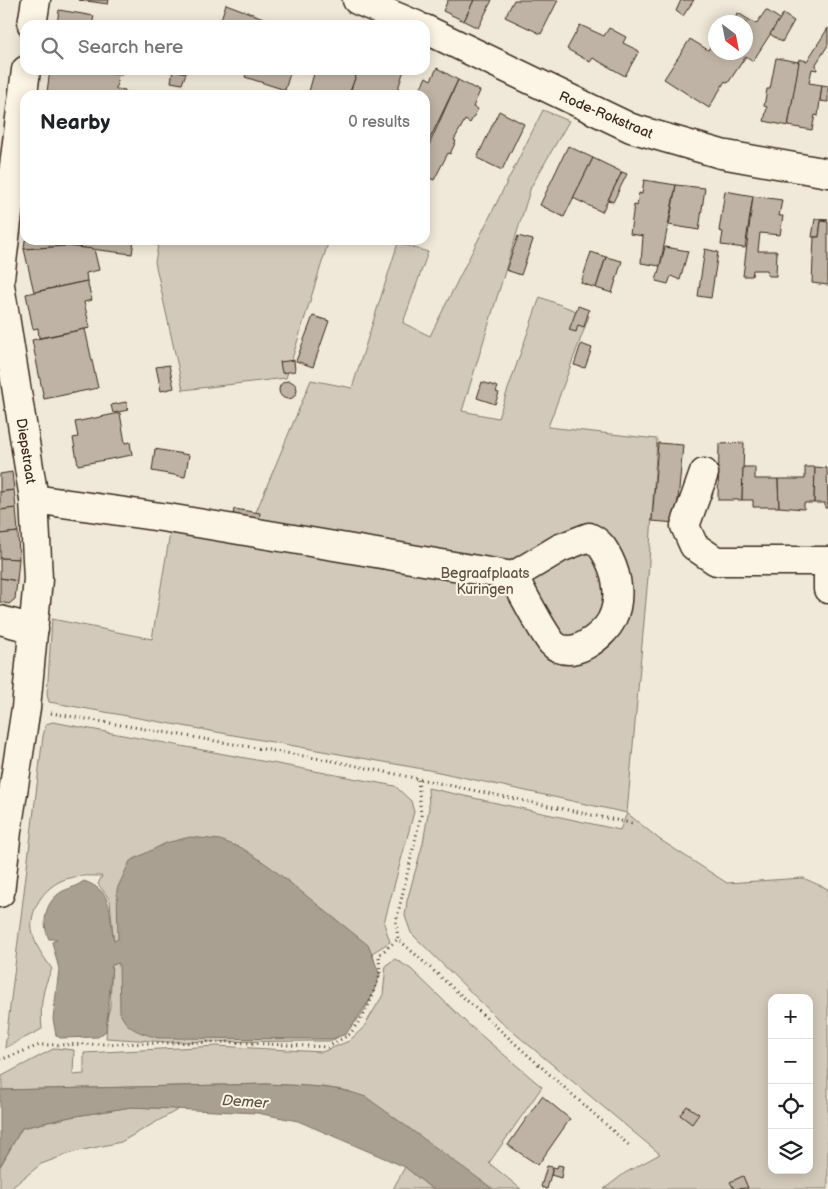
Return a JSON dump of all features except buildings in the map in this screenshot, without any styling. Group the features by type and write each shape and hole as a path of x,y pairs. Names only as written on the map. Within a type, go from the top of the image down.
{"street":[{"path":"33,20 36,0"},
{"path":"357,0 404,20"},
{"name":"Rode-Rokstraat","path":"430,31 631,128 721,154 828,173"},
{"path":"24,90 25,75"},
{"path":"0,278 20,118"},
{"name":"Diepstraat","path":"0,285 34,500 38,579 26,708 3,830 0,893"},
{"path":"704,473 685,526 694,546 716,561 828,561 828,589"},
{"name":"Diepstraat","path":"34,500 168,518 513,576"},
{"path":"0,620 34,629"}],"path":[{"path":"26,708 333,761 635,824"},
{"path":"418,780 421,815 396,922 398,940 631,1147"},
{"path":"0,1060 40,1045 229,1042 328,1047 350,1034 367,1010 380,975 378,955 398,940"}],"green space":[{"name":"Begraafplaats Kuringen","path":"543,110 569,121 531,187 462,411 498,418 540,297 589,316 548,427 657,439 648,577 627,813 434,771 49,702 47,695 52,619 152,639 174,510 251,524 311,380 352,388 397,245 405,245 428,252 403,323 430,336"},
{"path":"158,245 327,245 286,378 183,390 155,262"},
{"path":"53,722 395,786 411,801 414,812 384,923 390,942 372,953 376,979 373,992 361,1016 352,1026 331,1041 168,1042 106,1038 107,1018 110,1007 113,936 110,900 98,884 102,876 82,876 62,880 48,890 37,904 32,921 33,935 40,951 52,969 42,998 42,1029 5,1048 43,736 46,724"},
{"path":"428,788 620,830 627,813 659,839 727,883 803,878 828,889 828,1189 604,1189 625,1173 660,1154 501,1022 411,933 405,916 407,901 423,843 429,808"},
{"path":"395,959 411,969 469,1025 542,1087 489,1163 521,1189 493,1189 349,1091 322,1087 267,1084 2,1090 2,1076 55,1048 74,1050 73,1075 84,1074 84,1053 217,1046 322,1052 349,1041 363,1028 383,995 386,965"},
{"path":"131,1107 179,1109 121,1142 74,1152 41,1164 10,1189 0,1189 0,1167 22,1128 70,1117"},
{"path":"405,1167 432,1189 393,1189"}],"water":[{"path":"190,837 220,840 242,848 269,866 368,945 380,975 371,998 346,1034 332,1039 158,1038 135,1030 123,1019 120,1013 119,963 112,965 106,1031 98,1037 60,1038 56,1035 53,1019 59,969 52,942 57,939 49,939 45,926 46,912 52,900 63,891 84,881 94,886 101,891 109,905 114,941 118,939 117,889 130,861 166,843"},
{"name":"Demer","path":"267,1084 330,1088 366,1097 493,1189 432,1189 405,1167 298,1121 257,1113 131,1107 70,1117 22,1128 0,1166 0,1090"}]}
